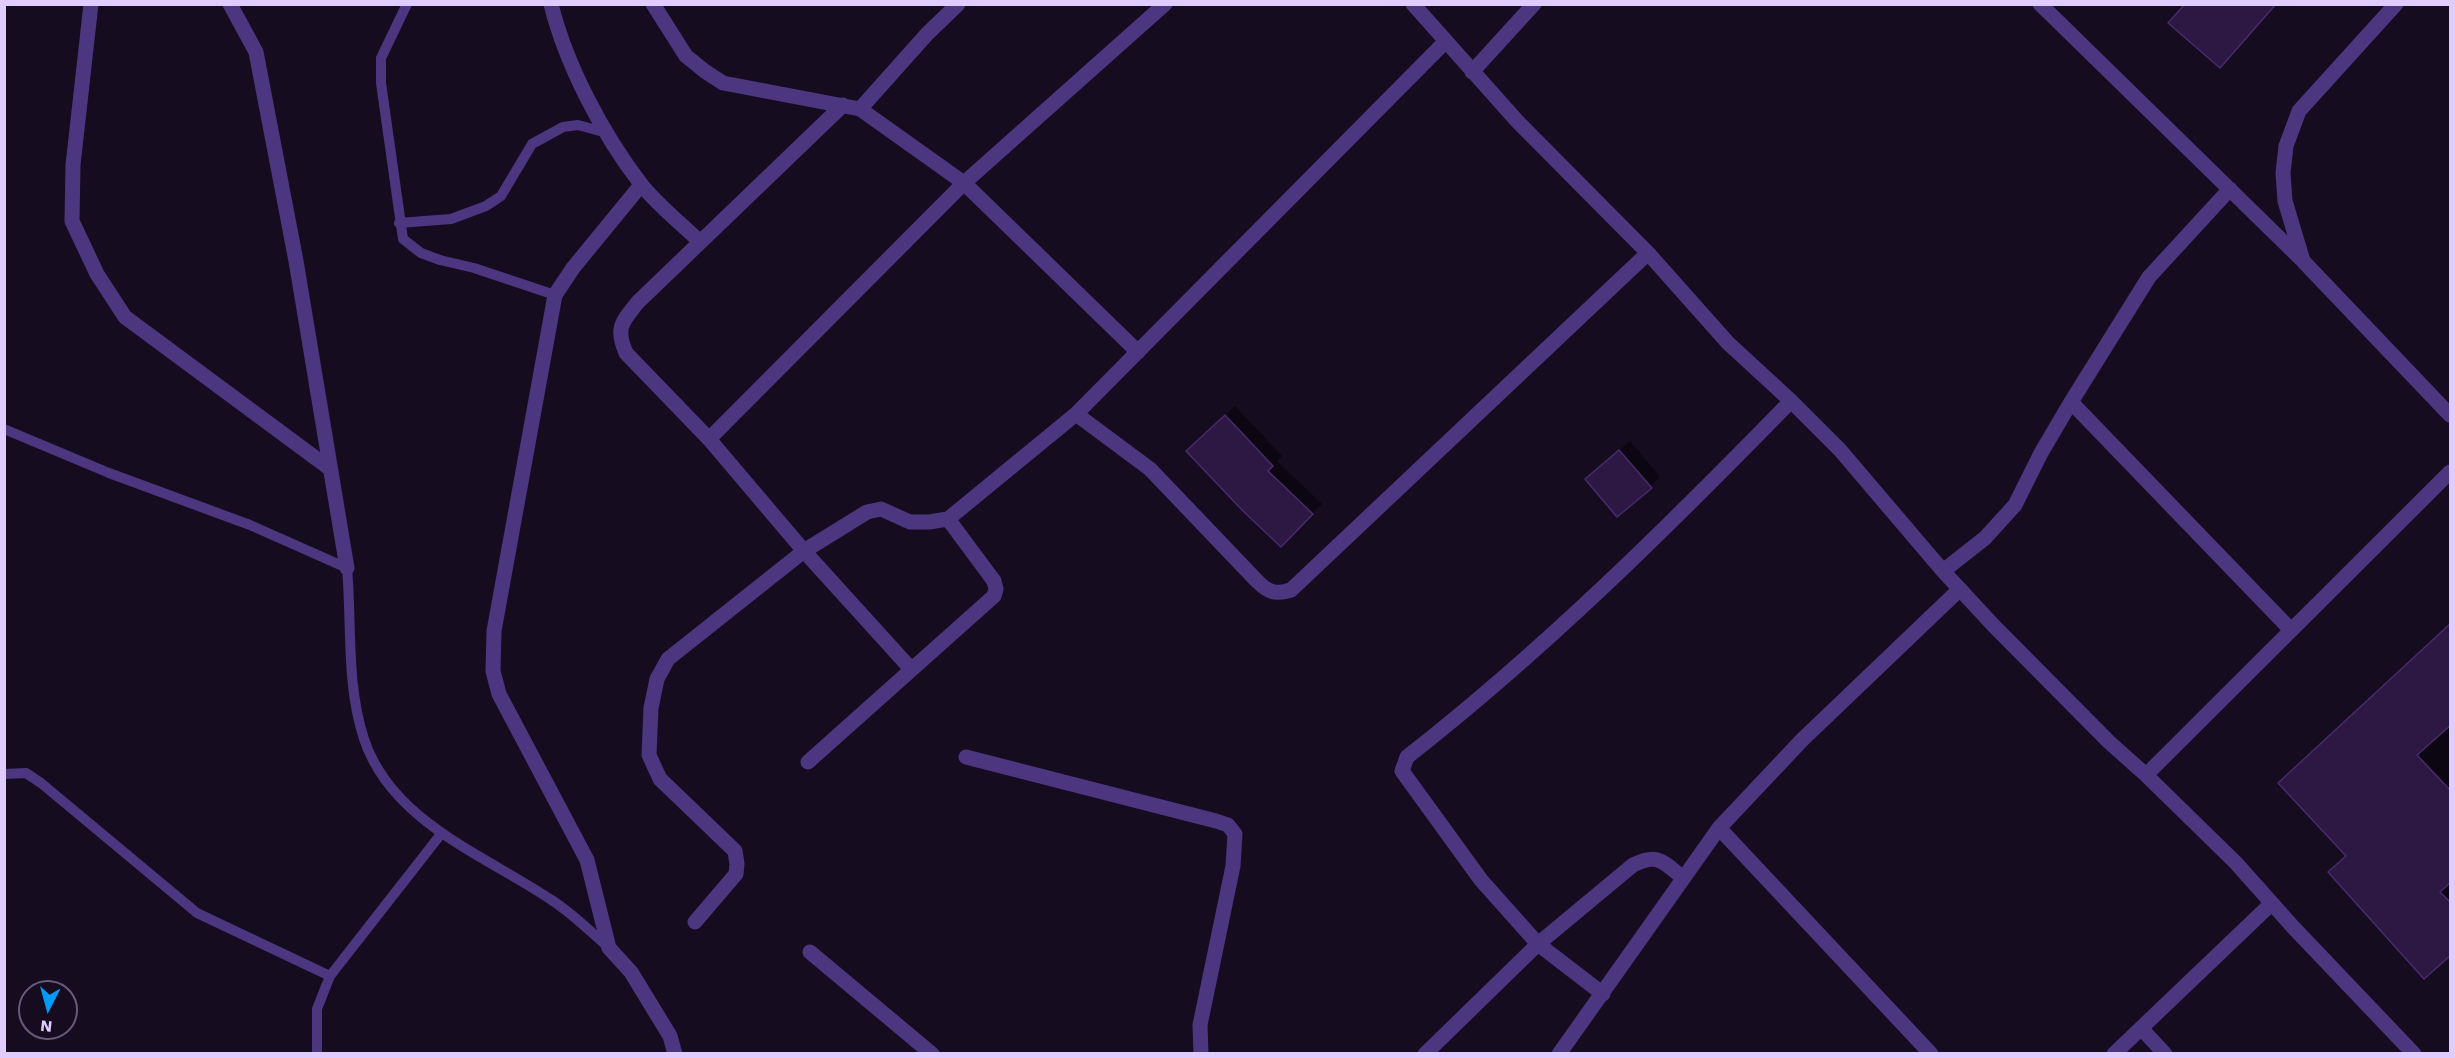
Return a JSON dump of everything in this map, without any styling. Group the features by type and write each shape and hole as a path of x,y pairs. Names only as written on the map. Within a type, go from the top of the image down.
{"street":[{"path":"91,4 73,165 72,221 97,274 125,317 329,468"},
{"path":"230,4 256,52 296,261 347,568"},
{"path":"551,4 560,39 607,133 641,184 700,242"},
{"path":"653,4 686,56 723,83 860,109 964,183 1138,352"},
{"path":"860,109 927,34 958,4"},
{"path":"709,439 964,183 1165,4"},
{"path":"1413,4 1472,72 1648,253 1728,343 1791,401 1873,487 1960,589 2109,742 2236,863 2271,904 2414,1053"},
{"path":"1472,72 1534,4"},
{"path":"2040,4 2303,261 2451,416"},
{"path":"2303,261 2285,201 2283,172 2286,146 2299,111 2396,4"},
{"path":"695,922 736,874 737,864 735,851 660,779 650,755 651,708 657,679 668,659 804,551 867,512 881,509 910,522 948,519 1076,414 1445,42"},
{"path":"843,105 638,302 623,321 619,337 626,353 709,439 804,551 911,669"},
{"path":"641,184 573,268 555,295 494,631 493,670 499,694 587,861 609,948 631,972 670,1036 675,1053"},
{"path":"1943,571 1985,538 2015,505 2041,453 2149,277 2230,189"},
{"path":"1076,414 1150,469 1267,591 1279,594 1291,591 1648,253"},
{"path":"1603,994 1538,944 1481,880 1401,771 1403,764 1407,757 1463,713 1604,586 1710,484 1791,401"},
{"path":"2071,402 2291,630"},
{"path":"2146,775 2451,472"},
{"path":"808,762 994,596 996,590 994,581 948,519"},
{"path":"1558,1053 1603,994 1682,877 1719,828 1802,740 1960,589"},
{"path":"966,757 1228,825 1235,834 1233,866 1200,1025 1201,1053"},
{"path":"1719,828 1931,1053"},
{"path":"1425,1053 1538,944 1633,865 1648,858 1659,859 1682,877"},
{"path":"2114,1053 2271,904"},
{"path":"810,952 932,1053"},
{"path":"2141,1028 2164,1053"}],"lane":[{"path":"407,4 381,58 381,83 403,239 421,253 555,295"},
{"path":"399,223 451,219 486,206 501,196 532,144 563,127 578,125 607,133"},
{"path":"4,429 109,473 250,525 347,568 351,677 364,741 384,777 412,809 441,834 555,902 609,948"},
{"path":"4,774 26,773 41,783 197,913 330,976"},
{"path":"317,1053 317,1009 330,976 441,834"}],"building":[{"path":"2185,4 2276,4 2220,68 2168,23"},
{"path":"1225,415 1273,466 1268,471 1313,514 1281,547 1186,451"},
{"path":"1619,450 1652,488 1617,517 1585,479"},
{"path":"2451,623 2451,725 2417,755 2451,791 2451,882 2440,892 2451,903 2451,955 2424,979 2328,872 2346,856 2278,783"}]}
